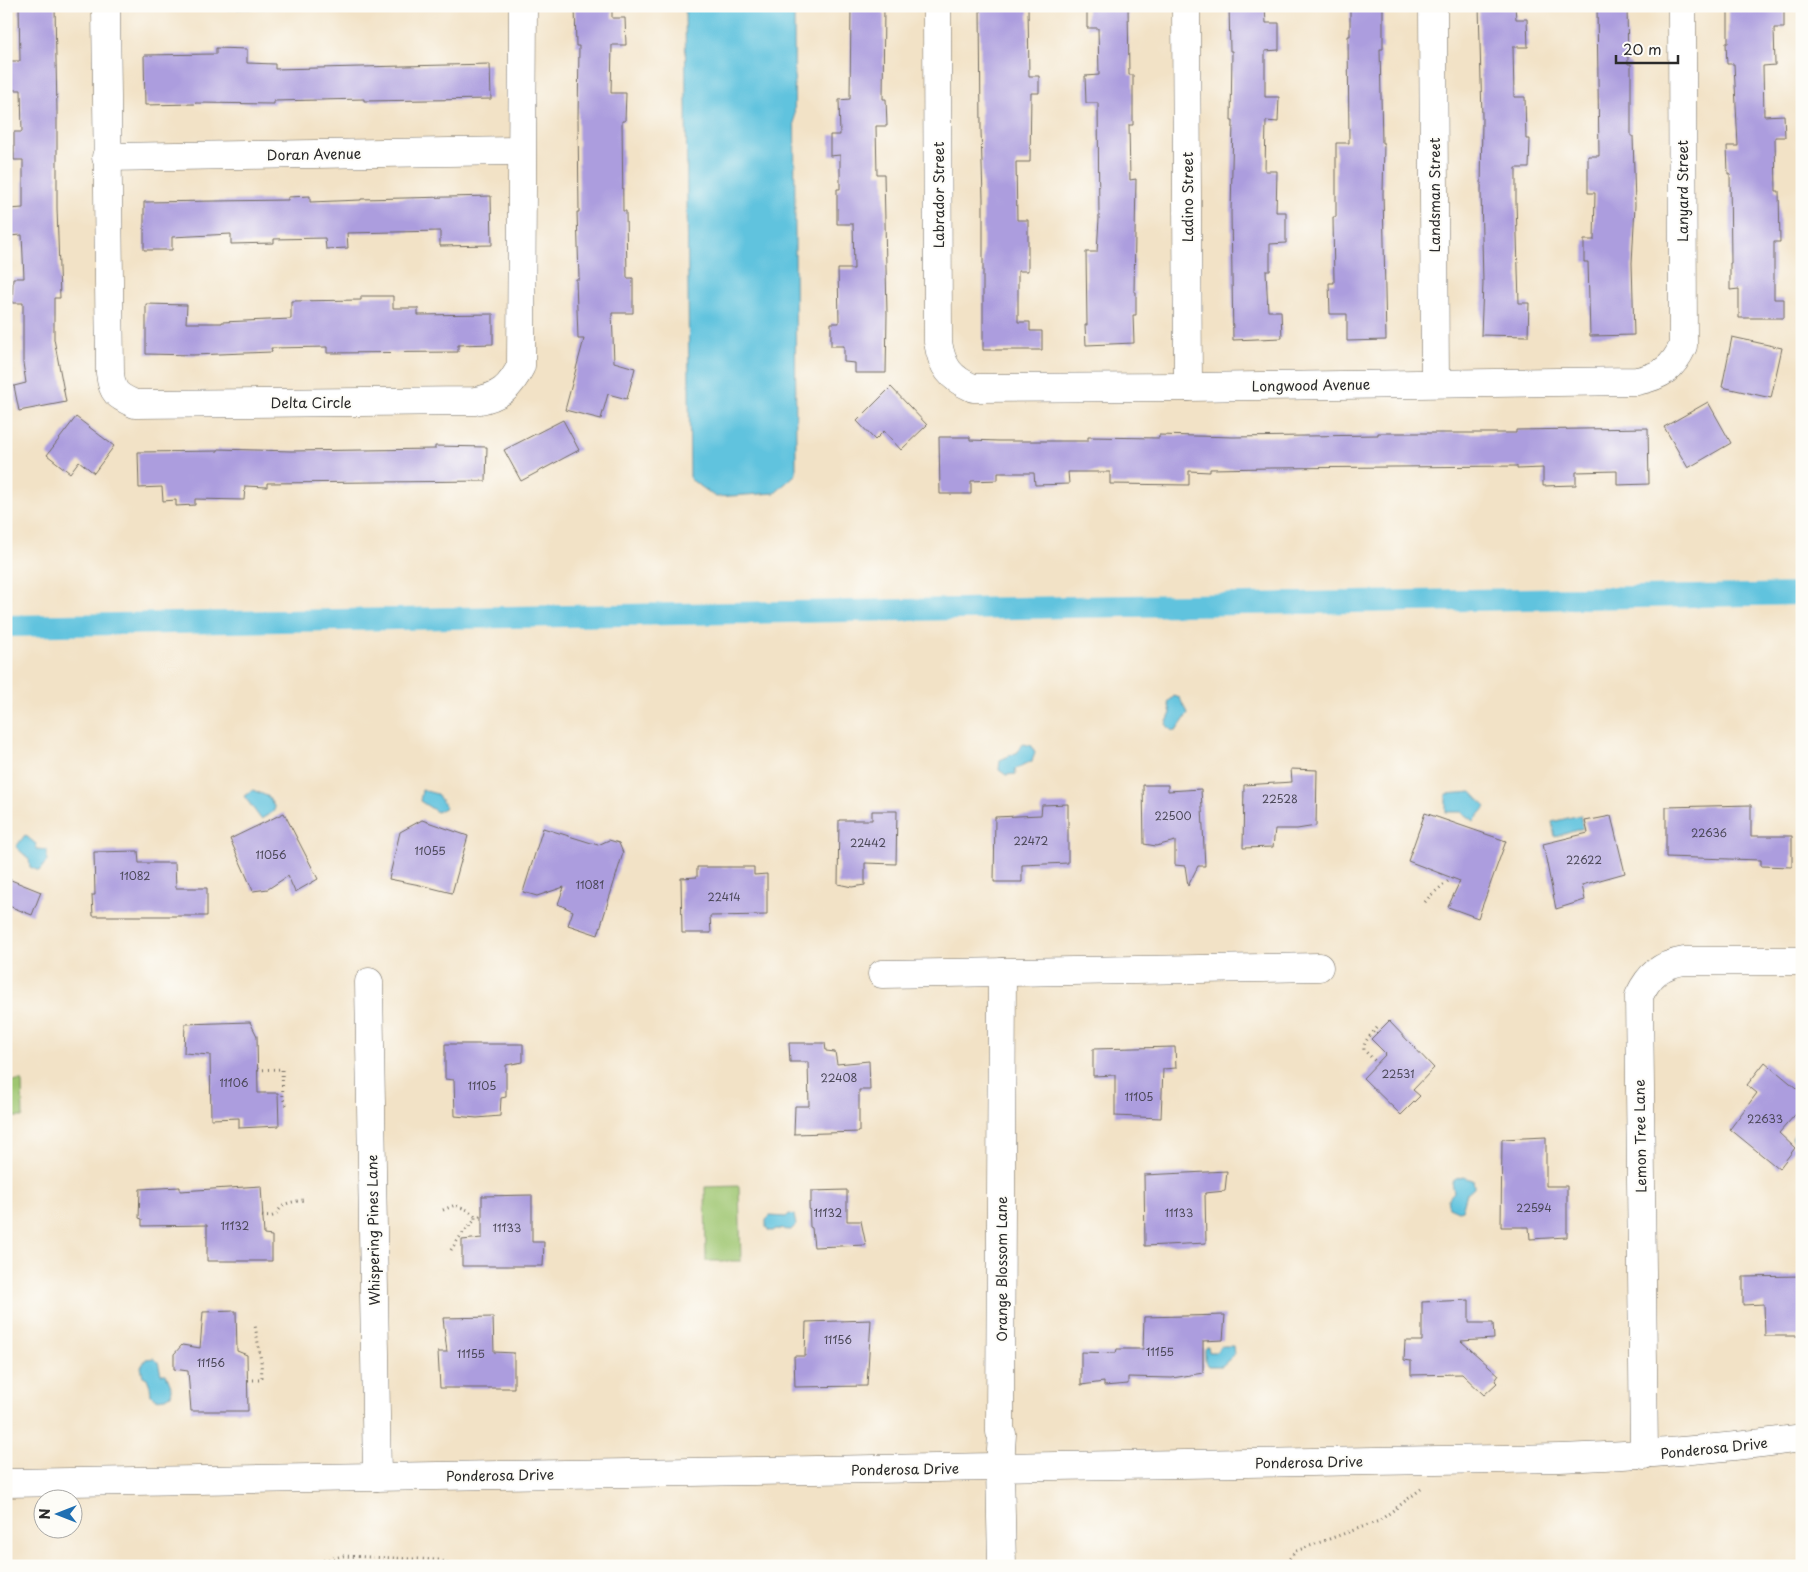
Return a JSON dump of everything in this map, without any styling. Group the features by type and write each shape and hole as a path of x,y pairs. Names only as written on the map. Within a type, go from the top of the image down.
{"street":[{"name":"Delta Circle","path":"106,6 106,156 110,373 112,386 121,397 135,404 476,401 490,398 504,391 514,381 521,366 523,6"},
{"name":"Labrador Street","path":"937,6 938,342 941,358 948,371 956,379"},
{"name":"Ladino Street","path":"1186,6 1188,387"},
{"name":"Landsman Street","path":"1433,6 1435,383"},
{"name":"Lanyard Street","path":"1667,370 1677,360 1683,346 1682,6"},
{"name":"Doran Avenue","path":"106,156 521,150"},
{"name":"Longwood Avenue","path":"956,379 973,388 1188,387 1638,380 1652,378 1667,370"},
{"name":"Lemon Tree Lane","path":"1644,1455 1639,996 1646,982 1669,964 1684,962 1802,961"},
{"path":"882,974 1319,967"},
{"name":"Orange Blossom Lane","path":"1002,972 1000,1467 1002,1566"},
{"name":"Whispering Pines Lane","path":"369,982 377,1477"},
{"name":"Ponderosa Drive","path":"6,1483 1560,1458 1644,1455 1739,1447 1802,1438"}],"path":[{"path":"1425,902 1452,878"},
{"path":"1376,1028 1364,1043 1363,1048 1376,1063"},
{"path":"258,1070 282,1069 283,1099 287,1106"},
{"path":"262,1216 270,1218 275,1216 287,1204 303,1200"},
{"path":"443,1210 455,1205 468,1210 475,1216 482,1216"},
{"path":"451,1250 475,1220 475,1216"},
{"path":"248,1380 259,1380 262,1377 256,1325"},
{"path":"1283,1566 1296,1551 1379,1521 1421,1488"},
{"path":"299,1566 343,1556 441,1560 450,1566"}],"green space":[{"path":"6,1081 22,1081 23,1117 6,1117"},
{"path":"739,1186 741,1261 706,1261 705,1187"}],"water":[{"path":"168,6 359,6 175,10"},
{"path":"685,6 794,6 796,474 775,493 716,497 690,479"},
{"path":"1174,696 1180,698 1188,714 1176,731 1171,730 1166,724 1171,713 1168,702"},
{"path":"1024,744 1032,746 1035,753 1032,761 1015,769 1016,774 1006,775 999,770 1000,760 1018,752"},
{"path":"253,790 269,797 275,808 273,812 261,819 244,796"},
{"path":"422,790 437,794 446,807 437,812 420,801"},
{"path":"1472,792 1486,807 1474,821 1462,812 1446,812 1446,794"},
{"path":"1580,815 1583,828 1555,837 1552,822"},
{"path":"25,835 36,844 36,849 47,850 47,861 39,871 30,867 29,859 16,847"},
{"path":"1802,1126 1802,1146 1801,1147 1791,1139"},
{"path":"1463,1177 1473,1180 1474,1187 1467,1193 1462,1210 1458,1211 1449,1207 1448,1200 1454,1192 1452,1182"},
{"path":"789,1214 794,1215 796,1225 791,1230 776,1229 769,1231 766,1227 766,1220 770,1216 786,1217"},
{"path":"1208,1346 1209,1352 1216,1352 1221,1346 1233,1346 1234,1355 1222,1366 1209,1366 1205,1362 1205,1349"},
{"path":"154,1358 158,1362 161,1374 166,1374 172,1389 171,1395 166,1398 156,1399 151,1395 147,1378 143,1376 141,1367 146,1359"}],"building":[{"path":"19,6 55,6 60,298 54,298 54,339 66,402 19,411 14,386 26,383 23,363 23,303 12,303 13,278 24,278 22,235 9,236 9,209 23,208 23,160 14,160 14,132 22,132 21,90 9,90 8,61 20,61"},
{"path":"575,6 612,6 612,18 625,18 626,45 612,45 611,93 626,93 625,121 622,121 623,211 626,211 627,278 633,278 633,313 612,313 614,362 635,368 627,399 608,394 601,419 565,410 584,339 578,339 576,279 579,279 577,212 579,212 579,46 576,46"},
{"path":"851,6 884,6 883,99 886,99 887,126 876,126 877,174 884,174 887,314 886,373 855,373 855,363 844,362 844,346 831,346 831,323 839,323 838,269 854,269 853,224 837,224 837,189 840,189 840,155 830,156 830,135 840,135 839,100 850,99"},
{"path":"980,6 1028,6 1029,76 1039,76 1039,93 1031,93 1030,162 1016,162 1017,220 1028,220 1028,271 1018,271 1018,322 1030,322 1030,331 1042,331 1042,350 983,350"},
{"path":"1087,6 1128,6 1129,75 1133,75 1133,125 1129,125 1130,180 1136,179 1134,292 1136,292 1136,315 1133,315 1134,343 1086,345 1086,252 1097,252 1099,219 1098,103 1086,103 1085,76 1099,75 1098,28 1087,28"},
{"path":"1229,6 1265,6 1266,23 1279,23 1279,50 1265,51 1265,97 1279,97 1278,122 1266,121 1265,171 1277,171 1276,212 1286,212 1286,243 1270,244 1270,271 1266,271 1268,311 1281,311 1282,338 1233,340 1231,213 1233,121 1231,121 1232,51 1230,51"},
{"path":"1350,6 1383,6 1383,49 1380,49 1382,143 1384,143 1383,193 1386,340 1347,341 1347,314 1330,314 1329,283 1334,283 1333,217 1336,217 1336,143 1349,143 1348,36 1350,36"},
{"path":"1479,6 1515,6 1516,19 1527,19 1528,47 1513,47 1514,97 1525,97 1526,139 1530,139 1529,168 1516,168 1519,303 1529,303 1528,336 1481,335 1483,284 1482,117"},
{"path":"1597,6 1627,6 1628,64 1631,64 1631,136 1633,136 1635,205 1632,263 1634,335 1590,336 1588,262 1584,262 1584,240 1594,240 1595,193 1588,193 1588,156 1599,156"},
{"path":"1728,6 1784,6 1784,28 1774,28 1775,65 1763,66 1764,116 1784,115 1785,137 1775,137 1776,191 1779,191 1780,242 1774,242 1774,299 1784,299 1784,318 1739,318 1739,289 1730,290 1730,173 1728,173 1727,146 1738,146 1734,64 1727,64"},
{"path":"216,48 247,49 247,63 275,64 275,69 490,64 491,99 364,101 364,99 274,101 274,104 195,103 145,105 144,55 216,54"},
{"path":"310,196 310,202 491,196 492,245 440,246 440,231 347,233 348,248 326,249 325,238 274,239 274,243 231,244 231,234 172,237 172,250 144,250 144,202 288,200 288,197"},
{"path":"361,296 393,296 393,308 418,308 418,315 493,314 493,344 458,345 458,352 327,353 327,347 271,348 272,352 193,355 146,354 146,304 187,305 186,323 222,323 291,319 291,301 361,300"},
{"path":"1732,337 1782,348 1771,398 1722,387"},
{"path":"891,387 927,425 901,450 884,431 875,440 857,421"},
{"path":"1708,402 1731,443 1688,468 1664,427"},
{"path":"76,417 114,446 94,473 79,461 70,473 47,455"},
{"path":"563,420 579,450 521,481 504,450"},
{"path":"1648,428 1649,484 1617,485 1617,471 1576,472 1576,485 1543,486 1543,468 1517,469 1517,466 1271,468 1210,469 1210,472 1189,471 1189,485 1110,484 1110,472 1068,472 1069,484 1035,485 1034,473 998,473 998,480 971,481 971,494 940,494 939,437 970,437 970,440 998,441 1088,441 1088,437 1159,438 1159,435 1233,437 1378,435 1378,433 1516,433 1516,430"},
{"path":"435,446 487,447 486,481 267,483 267,487 245,486 244,500 195,499 195,505 176,506 176,500 163,501 162,487 139,488 138,452 218,451 218,449 291,451 435,449"},
{"path":"1291,769 1317,770 1316,826 1297,829 1275,829 1273,847 1243,848 1244,785 1292,782"},
{"path":"1143,785 1168,785 1168,791 1201,789 1205,866 1198,866 1188,886 1185,866 1175,865 1175,841 1156,846 1144,844"},
{"path":"1068,804 1068,863 1022,865 1022,882 994,882 995,817 1041,815 1042,805"},
{"path":"1751,805 1751,836 1792,836 1792,867 1761,866 1761,860 1666,857 1666,807"},
{"path":"872,811 897,811 896,864 865,863 865,885 852,887 838,884 839,820 872,820"},
{"path":"284,813 318,879 295,892 288,876 268,889 253,891 230,839"},
{"path":"1425,813 1506,841 1478,918 1448,907 1460,881 1408,861"},
{"path":"1611,816 1625,873 1582,885 1585,900 1556,909 1543,844 1588,833 1585,821"},
{"path":"422,820 468,836 452,893 389,879 400,832"},
{"path":"543,828 598,845 609,840 619,843 623,853 598,935 568,925 573,911 558,904 564,887 537,896 523,892"},
{"path":"138,851 139,863 175,863 176,888 207,888 207,916 93,916 92,895 95,895 94,852"},
{"path":"697,867 754,867 754,875 767,874 767,915 710,916 711,933 682,933 681,878 697,877"},
{"path":"6,878 41,892 32,915 6,905"},
{"path":"1389,1021 1434,1068 1413,1090 1420,1096 1401,1115 1363,1078 1386,1054 1371,1039"},
{"path":"250,1022 257,1036 258,1093 278,1093 279,1126 239,1128 239,1118 211,1119 210,1055 184,1053 185,1024"},
{"path":"789,1043 825,1043 826,1051 835,1052 837,1064 869,1061 870,1090 859,1090 859,1132 794,1134 795,1106 809,1106 808,1062 790,1062"},
{"path":"445,1044 523,1044 523,1062 506,1065 506,1097 501,1098 500,1116 477,1118 455,1116 454,1080 445,1079"},
{"path":"1175,1047 1176,1068 1163,1069 1161,1118 1115,1116 1115,1075 1093,1076 1093,1049"},
{"path":"1765,1062 1802,1093 1802,1107 1779,1133 1795,1148 1779,1169 1730,1129 1757,1093 1747,1085"},
{"path":"1546,1137 1546,1186 1567,1186 1567,1237 1530,1239 1529,1227 1501,1227 1502,1139"},
{"path":"1227,1171 1225,1191 1205,1193 1206,1243 1145,1246 1144,1175"},
{"path":"261,1186 264,1235 272,1236 272,1261 207,1261 207,1225 142,1226 142,1219 139,1218 140,1189 180,1187 180,1191"},
{"path":"847,1190 847,1221 861,1221 866,1245 814,1247 812,1228 810,1227 809,1202 811,1202 811,1191"},
{"path":"532,1195 532,1242 544,1242 543,1266 462,1266 462,1240 482,1238 482,1196"},
{"path":"1802,1276 1802,1336 1765,1336 1764,1304 1743,1305 1743,1277"},
{"path":"1469,1300 1469,1323 1493,1323 1494,1339 1461,1341 1499,1375 1495,1381 1497,1383 1484,1395 1462,1374 1411,1375 1411,1361 1404,1360 1405,1341 1422,1341 1422,1302"},
{"path":"236,1311 237,1351 247,1355 248,1411 191,1411 188,1371 174,1369 174,1354 182,1345 200,1348 203,1312"},
{"path":"1225,1315 1223,1340 1203,1341 1203,1373 1172,1378 1128,1377 1128,1384 1104,1386 1104,1382 1081,1385 1081,1352 1116,1353 1117,1349 1143,1349 1144,1317"},
{"path":"493,1317 494,1352 514,1353 514,1388 440,1388 438,1352 447,1352 443,1318"},
{"path":"871,1320 867,1386 795,1387 794,1356 805,1356 806,1322"}],"waterway":[{"path":"6,626 1802,594"}]}
